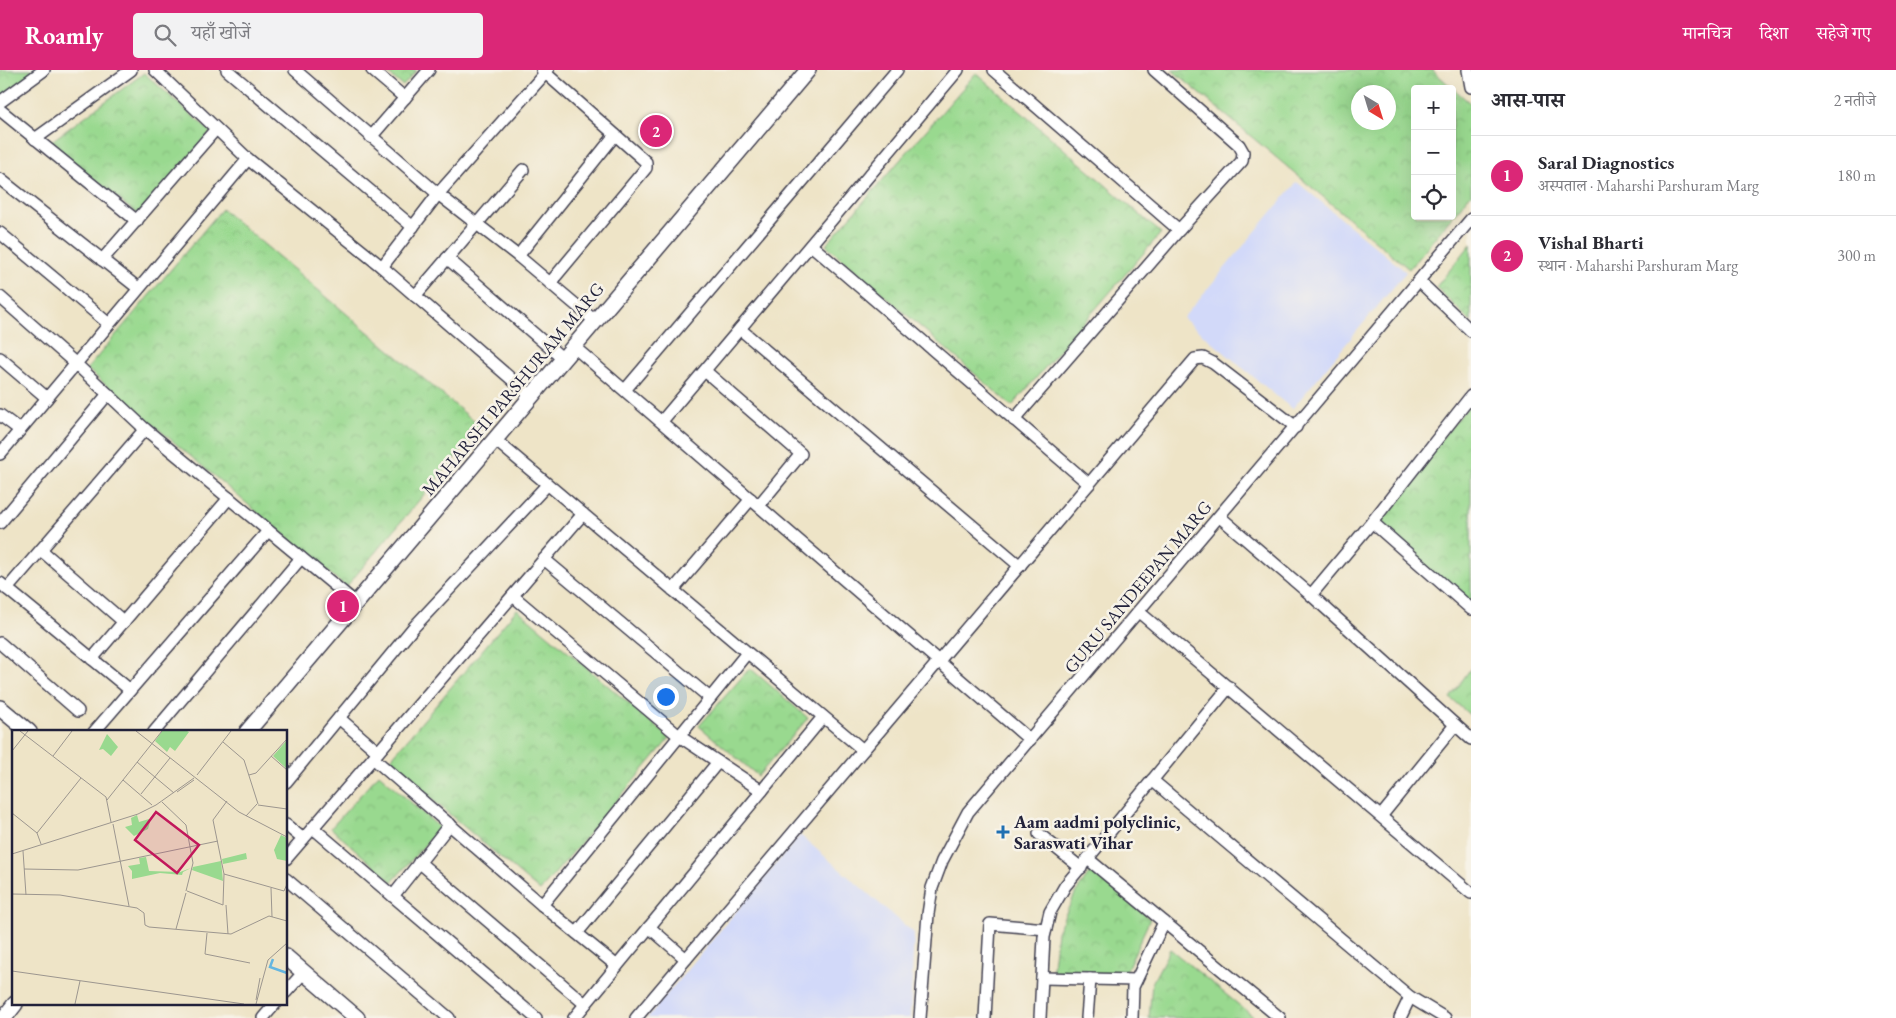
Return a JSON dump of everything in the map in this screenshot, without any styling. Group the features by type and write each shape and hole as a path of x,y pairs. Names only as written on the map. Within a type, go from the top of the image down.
{"street":[{"path":"0,102 44,70"},
{"path":"35,139 131,70"},
{"path":"155,70 248,159 382,267 531,396"},
{"path":"228,70 413,226"},
{"path":"295,70 371,138 438,194 518,256 595,321"},
{"path":"372,70 405,98"},
{"path":"371,138 428,70"},
{"name":"MAHARSHI PARSHURAM MARG","path":"248,730 808,70"},
{"path":"625,390 897,70"},
{"path":"662,421 958,70"},
{"path":"994,70 1180,230"},
{"path":"1014,420 1180,230 1238,168 1242,161 1243,152 1239,145 1154,70"},
{"path":"1468,70 1471,87"},
{"path":"382,267 438,194 545,71 646,162 646,168 550,283"},
{"path":"0,110 137,221"},
{"path":"102,260 216,129"},
{"path":"518,256 615,136"},
{"path":"0,454 248,159"},
{"path":"415,296 523,170"},
{"path":"0,179 138,288"},
{"name":"GURU SANDEEPAN MARG","path":"920,1018 928,914 932,888 942,861 968,812 1471,219"},
{"path":"0,233 109,324"},
{"path":"811,245 1089,484"},
{"path":"447,258 563,359"},
{"path":"1419,281 1471,331"},
{"path":"0,297 76,364 144,429 356,603"},
{"path":"740,329 1020,566"},
{"path":"574,346 1030,740"},
{"path":"0,358 47,398"},
{"path":"636,1018 1196,359 1203,358 1213,363 1296,427"},
{"path":"673,590 801,454 705,370"},
{"path":"0,523 108,394"},
{"path":"1311,595 1372,522 1471,396"},
{"path":"0,415 20,430"},
{"path":"130,690 4,586 41,550 144,429"},
{"path":"494,440 863,750"},
{"path":"288,780 413,628 547,485"},
{"path":"92,660 229,498"},
{"path":"288,857 583,514"},
{"path":"1220,517 1311,595 1471,739"},
{"path":"1372,522 1471,609"},
{"path":"96,730 268,531"},
{"path":"41,550 124,622"},
{"path":"156,730 301,558"},
{"path":"544,559 710,698"},
{"path":"512,596 679,736 762,791"},
{"path":"1139,612 1471,892"},
{"path":"0,643 78,711"},
{"path":"542,904 747,653"},
{"path":"1040,1018 1046,929 1050,912 1065,886 1229,687"},
{"path":"0,708 26,730"},
{"path":"574,1018 823,717"},
{"path":"339,718 450,824 577,934 617,966"},
{"path":"1382,815 1455,725"},
{"path":"577,934 718,762"},
{"path":"1152,780 1410,998 1445,1018"},
{"path":"393,896 450,824"},
{"path":"288,827 303,839"},
{"path":"313,828 536,1018"},
{"path":"1039,834 1084,863 1164,922 1280,1018"},
{"path":"419,862 586,1004"},
{"path":"288,881 449,1018"},
{"path":"1132,1018 1133,987 1164,922"},
{"path":"985,1018 990,924 1046,929"},
{"path":"649,927 686,959"},
{"path":"288,959 357,1018"},
{"path":"288,990 304,972"},
{"path":"1042,978 1136,980"},
{"path":"1087,1018 1090,979"},
{"path":"1400,1018 1410,998"},
{"path":"4,1018 13,1006"},
{"path":"263,1018 273,1006"}],"shaded area":[{"path":"1297,182 1406,272 1292,409 1183,318"},
{"path":"800,835 914,933 910,1018 647,1018"}],"green space":[{"path":"0,70 40,70 0,99"},
{"path":"384,70 417,70 403,86"},
{"path":"1172,70 1432,70 1449,85 1411,85 1411,220 1450,220 1409,269"},
{"path":"144,73 211,132 138,215 49,143"},
{"path":"976,73 1161,233 1012,406 826,245"},
{"path":"1456,91 1471,104 1471,194 1456,212"},
{"path":"222,209 481,427 346,587 87,369"},
{"path":"1471,244 1471,322 1436,287"},
{"path":"1471,403 1471,609 1372,522"},
{"path":"517,609 670,738 540,891 388,762"},
{"path":"750,668 808,718 758,776 699,726"},
{"path":"1471,668 1471,716 1450,698"},
{"path":"379,774 440,828 392,882 331,828"},
{"path":"1092,870 1150,919 1123,978 1052,974 1057,932 1076,892"},
{"path":"1170,949 1255,1018 1149,1018 1152,983"}],"place":[{"name":"Vishal Bharti","path":"656,131"},
{"name":"Saral Diagnostics","path":"343,606"},
{"name":"Aam aadmi polyclinic, Saraswati Vihar","path":"1003,832"}]}
